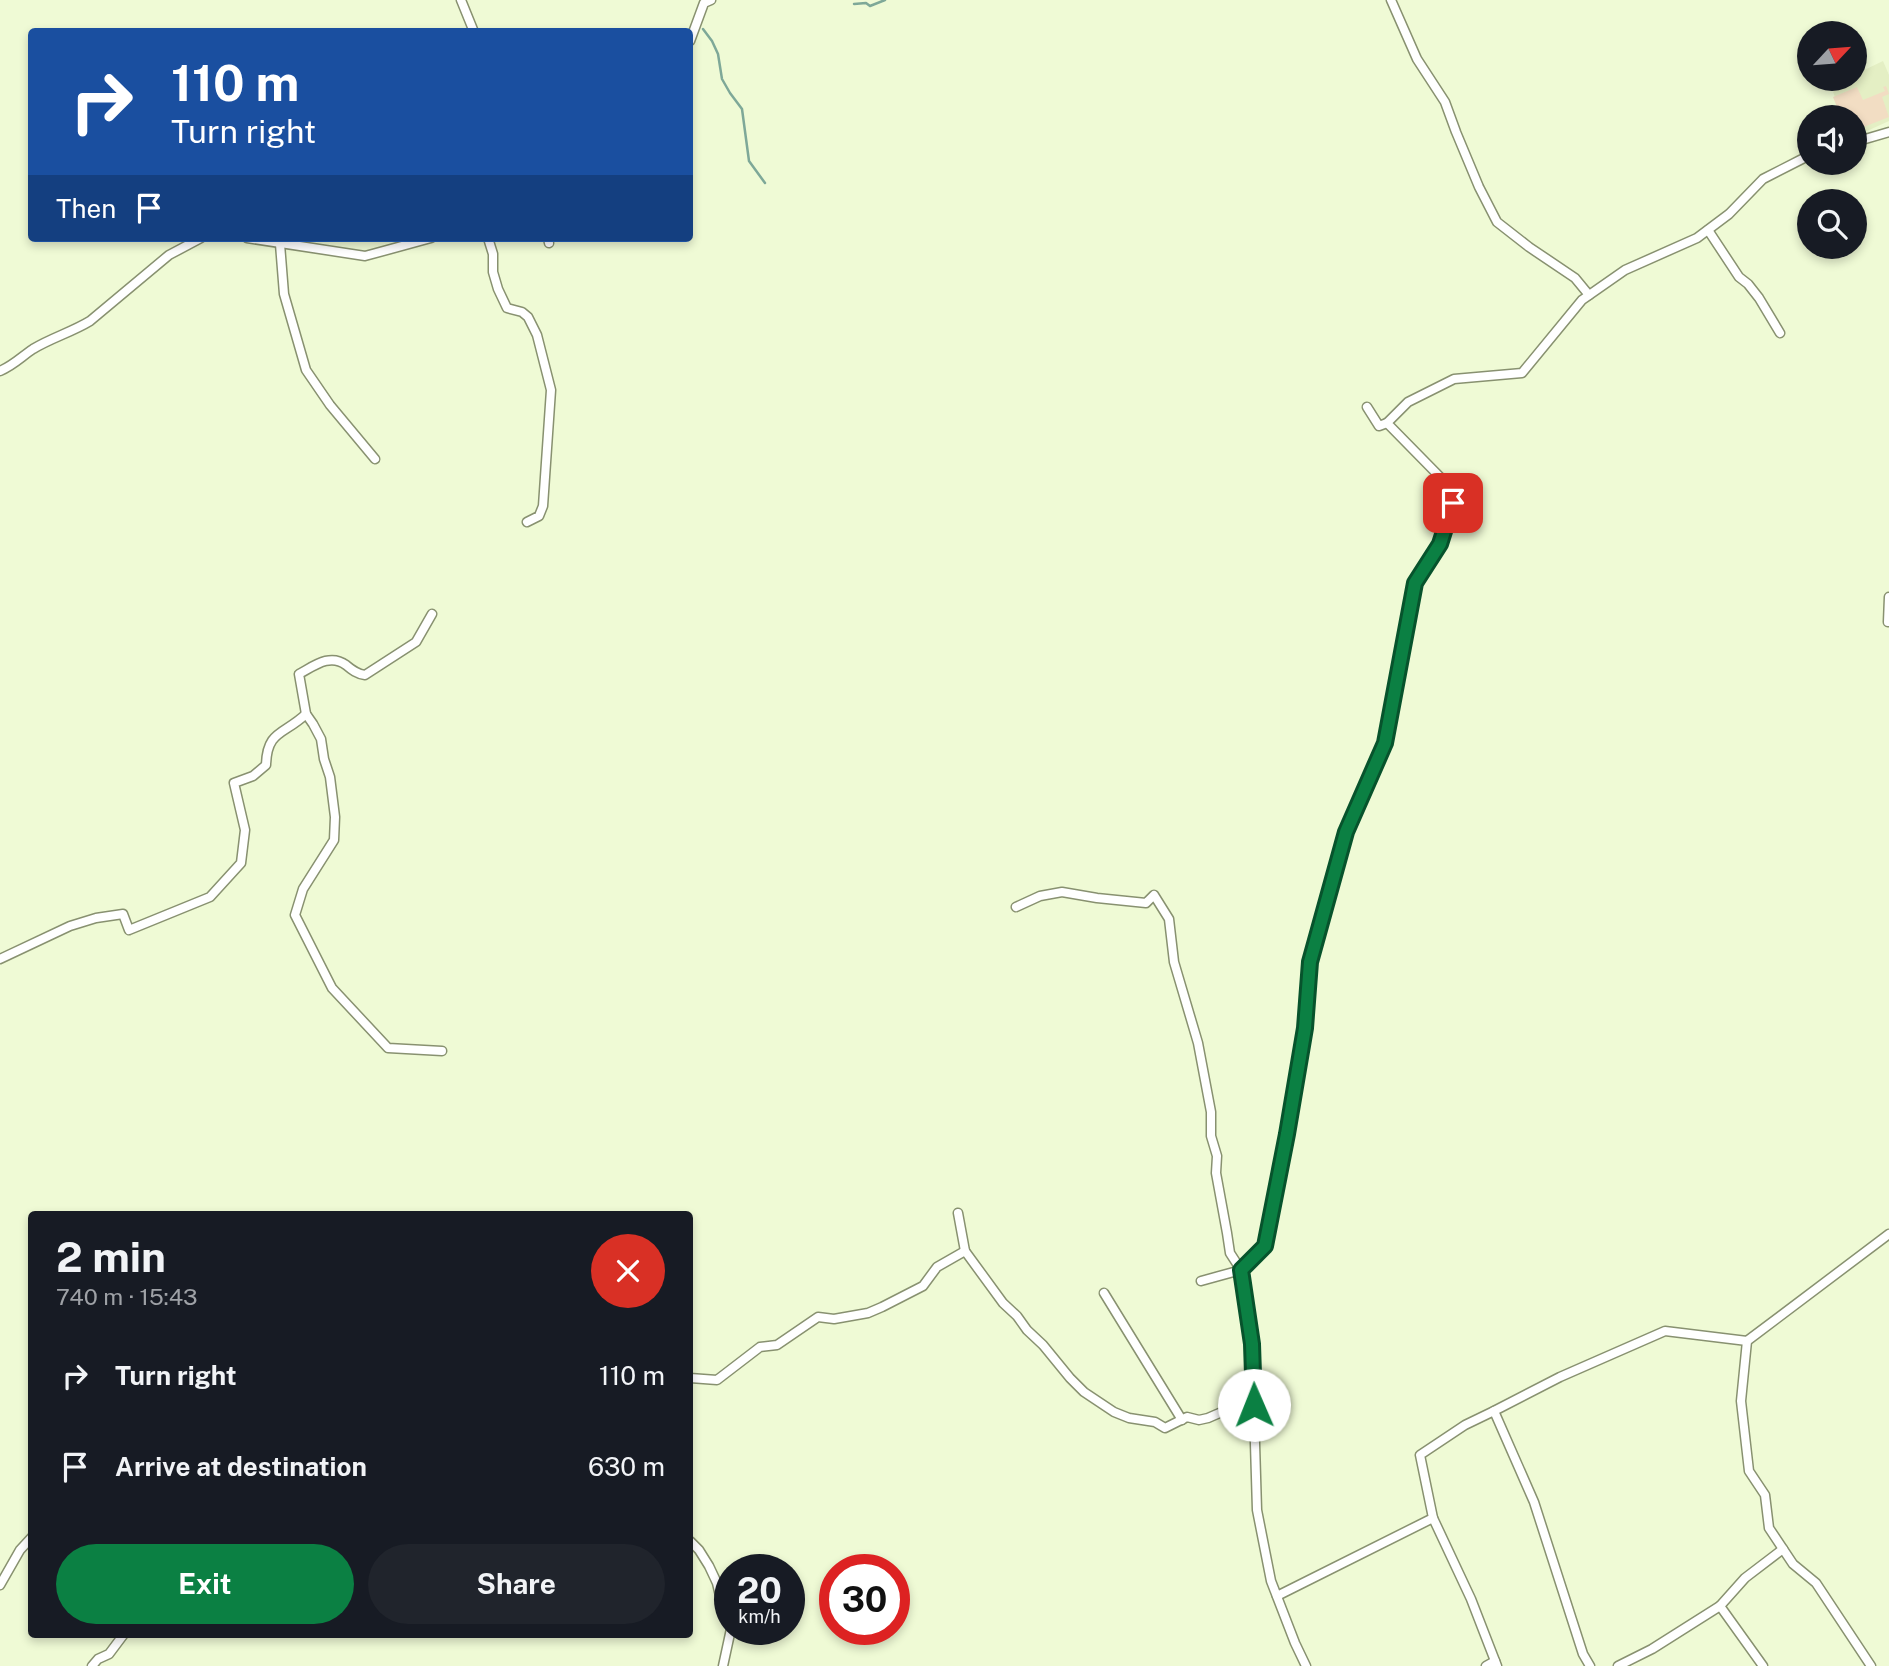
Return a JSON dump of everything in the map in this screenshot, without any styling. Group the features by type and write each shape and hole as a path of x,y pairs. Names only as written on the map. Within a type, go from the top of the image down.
{"street":[{"path":"461,0 472,28"},
{"path":"693,33 704,3 711,0"},
{"path":"1391,0 1417,59 1445,102 1479,187 1497,222 1575,278 1589,295"},
{"path":"1867,138 1889,132"},
{"path":"1367,407 1379,426 1387,423 1408,402 1454,379 1522,373 1581,300 1625,270 1697,238 1729,214 1763,179 1797,162"},
{"path":"1708,230 1740,277 1759,298 1780,333"},
{"path":"0,371 13,366 32,350 90,321 169,255 193,242"},
{"path":"269,242 365,256 416,242"},
{"path":"489,242 498,289 507,308 522,312 528,317 537,335 551,390 543,506 540,516 527,522"},
{"path":"280,244 285,294 306,370 330,405 375,459"},
{"path":"1201,1281 1241,1270 1265,1246 1305,1028 1310,962 1346,832 1385,743 1415,583 1440,544 1453,503 1443,480 1387,423"},
{"path":"1888,622 1889,597"},
{"path":"432,614 416,642 365,675 332,659 299,674 306,714 321,739 330,777 335,817 334,840 303,889 295,915 331,988 388,1048 442,1051"},
{"path":"0,959 70,926 96,918 123,914 129,930 210,897 241,863 245,830 234,783 253,776 266,765 266,749 275,736 295,725 306,714"},
{"path":"1016,907 1040,896 1062,892 1146,903 1154,895 1169,919 1174,962 1198,1043 1211,1112 1211,1136 1217,1156 1216,1173 1230,1253 1241,1270 1252,1344 1257,1510 1271,1581 1294,1643 1306,1666"},
{"path":"958,1213 965,1251 1003,1303 1084,1392 1114,1412 1129,1419 1155,1422 1165,1428 1187,1418 1199,1420 1231,1408 1254,1405"},
{"path":"1486,1666 1496,1664 1471,1599 1433,1518 1420,1455 1465,1425 1494,1410 1560,1377 1665,1331 1747,1341 1889,1234"},
{"path":"693,1378 717,1380 760,1347 777,1345 818,1317 834,1319 868,1313 882,1307 923,1286 937,1267 965,1251"},
{"path":"1104,1293 1182,1420"},
{"path":"1747,1341 1741,1401 1749,1471 1765,1495 1769,1528 1793,1564 1816,1583 1871,1666"},
{"path":"1494,1410 1534,1502 1583,1654 1590,1666"},
{"path":"1277,1596 1433,1518"},
{"path":"0,1586 20,1550 28,1541"},
{"path":"693,1544 714,1577"},
{"path":"1618,1666 1720,1606 1745,1578 1783,1549"},
{"path":"1720,1606 1763,1666"},
{"path":"92,1666 98,1659 109,1654 121,1638"},
{"path":"723,1666 728,1645"}],"shaded area":[{"path":"1883,61 1889,75 1889,121 1867,131 1867,105 1838,105 1833,92 1867,91 1867,69"},
{"path":"1886,86 1889,94 1882,97 1889,117 1867,126 1867,105 1836,105 1833,97 1847,91 1859,91 1863,100 1885,91 1883,87"}],"waterway":[{"path":"854,4 866,3 870,6 885,0"},
{"path":"703,29 718,54 722,79 742,109 749,161 765,183"}],"route":[{"path":"1254,1405 1252,1344 1241,1270 1265,1246 1305,1028 1310,962 1346,832 1385,743 1415,583 1440,544 1453,503"}]}
